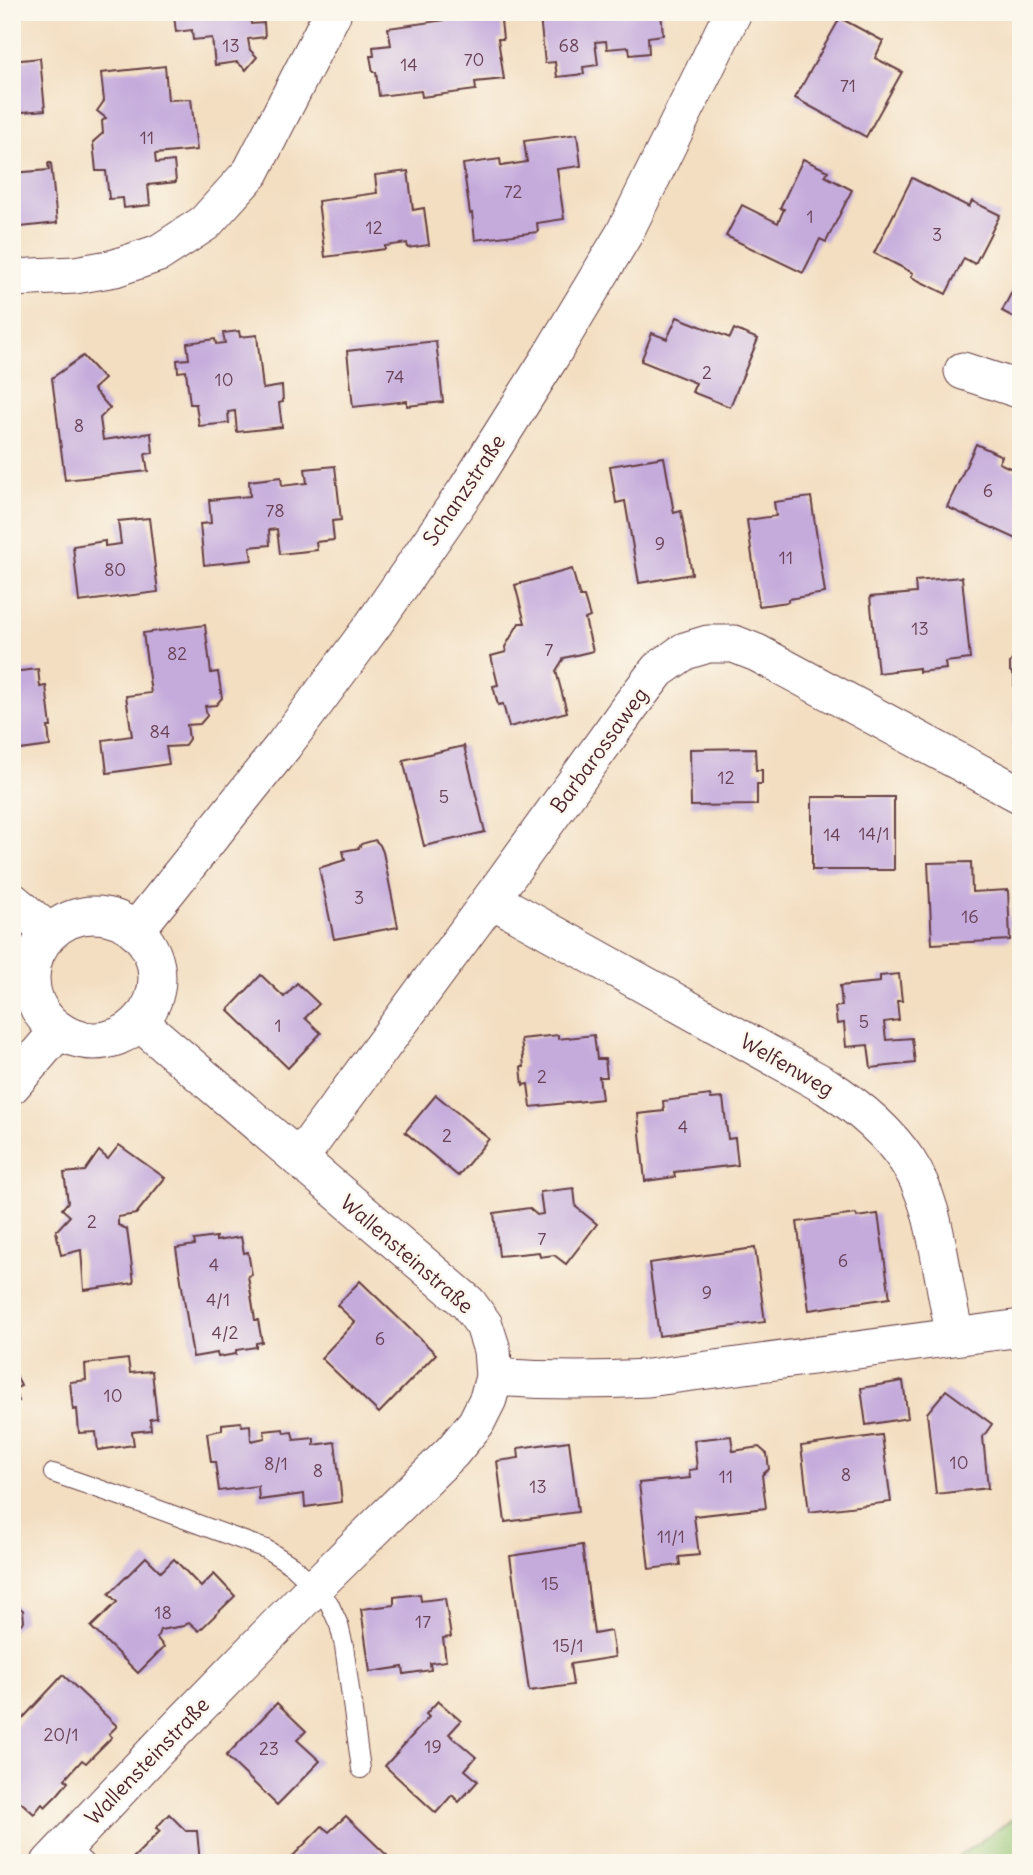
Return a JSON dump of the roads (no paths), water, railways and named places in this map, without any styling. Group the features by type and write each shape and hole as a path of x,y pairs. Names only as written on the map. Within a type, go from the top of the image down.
{"street":[{"path":"12,278 75,275 115,268 159,253 205,223 251,172 333,12"},
{"name":"Schanzstraße","path":"136,930 292,734 373,625 467,489 624,234 733,12"},
{"path":"963,371 1021,390"},
{"name":"Barbarossaweg","path":"299,1159 631,705 658,670 685,651 708,644 733,644 757,653 1021,795"},
{"name":"Welfenweg","path":"491,899 826,1086 853,1103 884,1132 908,1162 924,1195 935,1228 955,1336"},
{"path":"12,901 50,932"},
{"path":"108,915 136,930 151,950 158,975 153,1000 139,1022 122,1034 100,1040 79,1039 59,1030 43,1015 33,995 31,972 36,950 50,932 77,916 108,915"},
{"name":"Wallensteinstraße","path":"67,1857 168,1738 452,1452 476,1423 488,1399 494,1377 492,1350 484,1325 468,1303 139,1022"},
{"path":"12,1085 59,1030"},
{"path":"494,1377 592,1381 648,1378 1021,1328"}],"lane":[{"path":"53,1473 266,1549 293,1566 315,1587 329,1603 342,1635 361,1769"}]}
